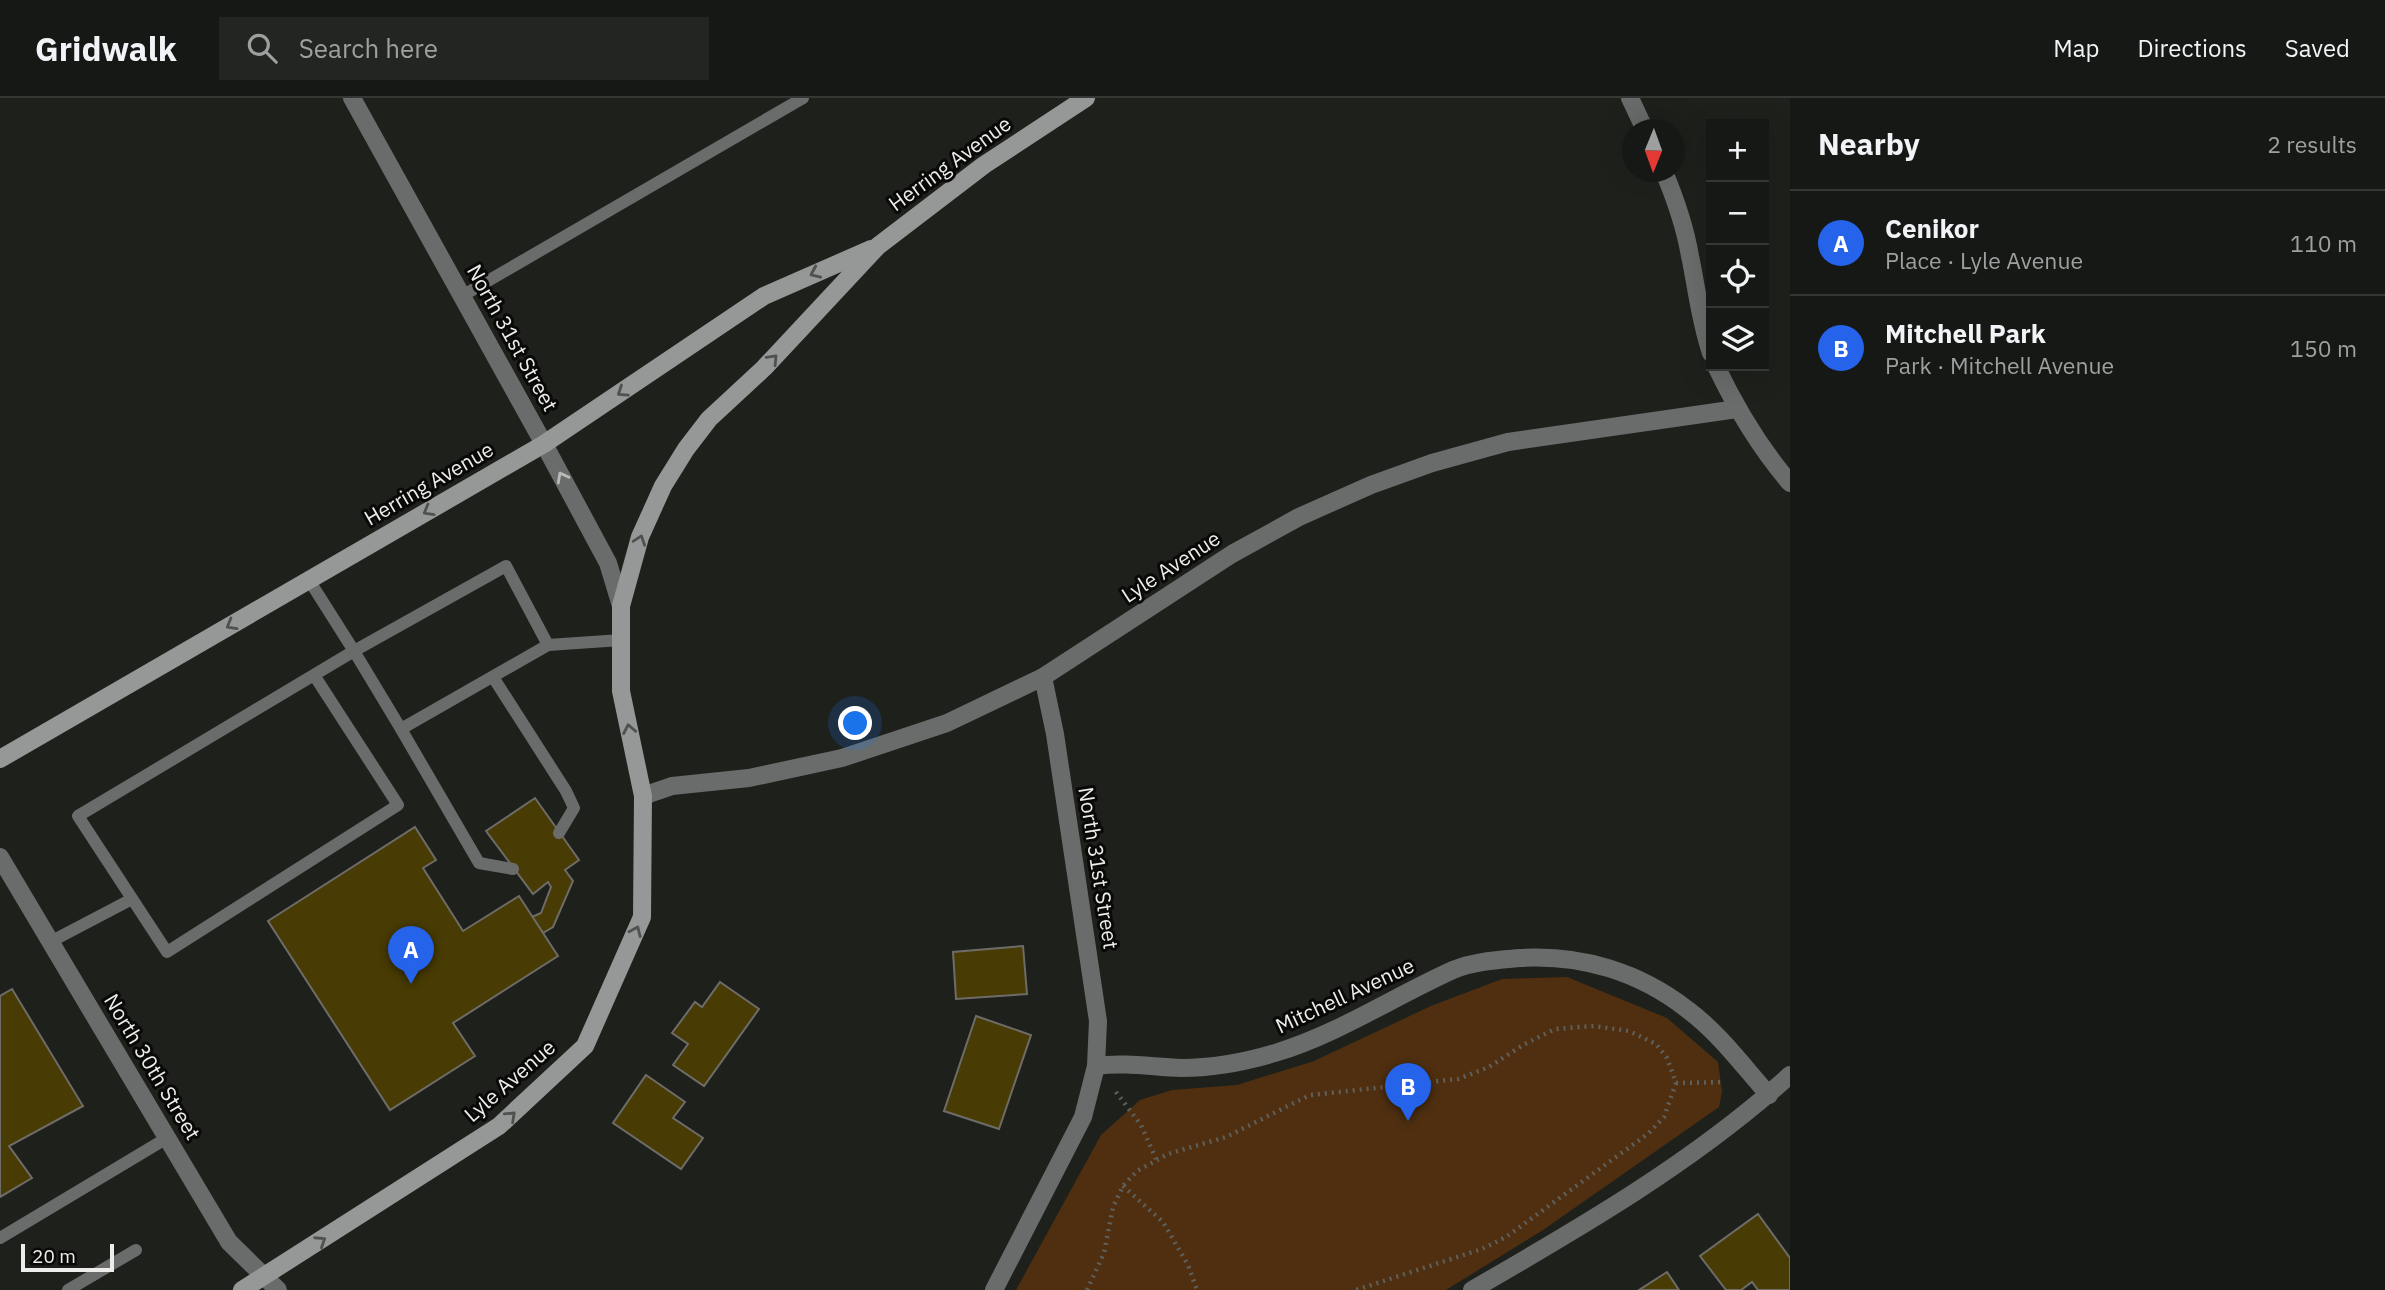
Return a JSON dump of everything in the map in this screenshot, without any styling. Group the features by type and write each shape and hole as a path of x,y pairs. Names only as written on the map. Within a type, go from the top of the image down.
{"main road":[{"name":"Herring Avenue","path":"621,606 640,537 663,486 709,419 764,368 877,246 1077,100"},
{"name":"Herring Avenue","path":"0,759 544,444 764,296 877,246"},
{"name":"Lyle Avenue","path":"242,1290 499,1126 585,1046 642,917 643,796 621,691 621,606"}],"street":[{"name":"North 31st Street","path":"352,98 608,563 621,606"},
{"path":"1630,98 1640,119"},
{"path":"1668,182 1690,254 1706,338"},
{"path":"1718,371 1737,409 1790,483"},
{"name":"Lyle Avenue","path":"643,796 673,786 749,778 842,758 947,723 1043,677 1232,554 1299,517 1371,485 1432,463 1508,442 1737,409"},
{"name":"North 31st Street","path":"1043,677 1055,734 1098,1021 1096,1066"},
{"name":"North 30th Street","path":"0,857 5,878 51,942 229,1242 278,1290"},
{"name":"Mitchell Avenue","path":"1096,1066 1120,1063 1182,1068 1248,1060 1329,1033 1456,969 1489,961 1549,956 1591,962 1655,986 1690,1011 1769,1095"},
{"path":"994,1290 1083,1117 1096,1066"},
{"path":"1472,1290 1568,1235 1677,1165 1769,1095 1790,1075"}],"lane":[{"path":"462,296 803,98"},
{"path":"314,675 398,805 167,952 78,816 354,651 506,566 548,645"},
{"path":"309,580 401,729 479,863 513,869"},
{"path":"401,729 548,645 621,640"},
{"path":"493,677 574,808 559,833"},
{"path":"51,942 132,899"},
{"path":"0,1238 167,1138"},
{"path":"68,1290 136,1251"}],"path":[{"path":"1087,1290 1104,1253 1113,1208 1123,1186 1137,1171 1156,1160 1226,1137 1310,1095 1458,1079 1489,1067 1523,1045 1555,1029 1594,1026 1629,1031 1656,1044 1667,1058 1676,1083 1664,1117 1649,1133 1506,1237 1482,1249 1356,1290"},
{"path":"1096,1066 1141,1125 1156,1160"},
{"path":"1676,1083 1729,1082"},
{"path":"1123,1186 1163,1222 1188,1265 1197,1290"}],"shaded area":[{"path":"1567,977 1667,1018 1718,1062 1722,1091 1719,1107 1543,1230 1446,1290 1016,1290 1101,1135 1140,1100 1172,1090 1237,1085 1314,1061 1431,1006 1502,979"}],"building":[{"path":"535,798 579,860 565,870 573,881 553,927 543,933 532,917 541,913 551,887 548,882 533,894 486,831"},
{"path":"415,827 436,860 423,868 463,931 519,896 558,956 453,1023 475,1056 390,1110 268,921"},
{"path":"1023,946 1027,994 956,999 953,952"},
{"path":"720,982 759,1009 704,1086 673,1065 688,1044 672,1033 695,1002 702,1007"},
{"path":"12,989 83,1106 9,1146 32,1178 0,1197 0,996"},
{"path":"976,1016 1031,1035 999,1129 944,1111"},
{"path":"646,1075 685,1102 673,1118 703,1138 681,1169 613,1123"},
{"path":"1758,1214 1790,1258 1790,1290 1758,1290 1752,1282 1741,1290 1726,1290 1700,1256"},
{"path":"1667,1272 1679,1290 1639,1290"}],"place":[{"name":"Cenikor","path":"411,984"},
{"name":"Mitchell Park","path":"1408,1121"}]}
